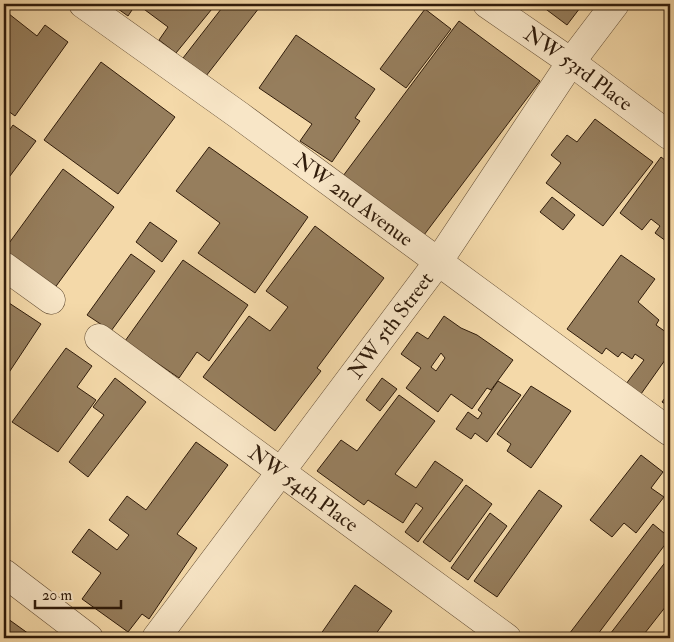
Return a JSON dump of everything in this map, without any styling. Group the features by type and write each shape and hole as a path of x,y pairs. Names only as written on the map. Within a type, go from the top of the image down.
{"street":[{"name":"NW 2nd Avenue","path":"83,4 670,432"},
{"name":"NW 53rd Place","path":"487,4 571,62 670,136"},
{"name":"NW 5th Street","path":"156,638 438,262 571,62 615,4"},
{"path":"4,266 51,300"},
{"name":"NW 54th Place","path":"99,338 507,638"},
{"path":"4,574 89,638"}],"building":[{"path":"111,4 136,4 128,16"},
{"path":"137,4 216,4 176,53 159,40 168,27"},
{"path":"225,4 254,4 259,8 206,76 183,58"},
{"path":"539,4 583,4 567,25"},
{"path":"425,9 451,29 406,88 380,69"},
{"path":"4,10 37,36 45,25 68,42 15,116 4,108"},
{"path":"459,21 540,81 424,235 343,176"},
{"path":"296,35 375,89 355,118 360,121 332,162 300,141 312,124 259,88"},
{"path":"101,62 175,117 118,194 44,140"},
{"path":"595,119 653,162 603,226 546,183 561,163 551,155 567,135 577,142"},
{"path":"13,125 36,141 4,184 4,138"},
{"path":"209,147 308,217 255,293 198,253 220,223 176,191"},
{"path":"661,157 670,164 670,185 665,191 670,195 670,244 655,233 660,226 651,219 642,230 620,213"},
{"path":"63,169 114,207 54,289 4,253 4,250"},
{"path":"552,197 575,215 563,230 540,212"},
{"path":"150,222 177,241 162,262 136,242"},
{"path":"315,226 384,278 317,368 321,371 275,431 203,377 249,316 270,331 288,307 266,291"},
{"path":"131,254 155,271 111,331 87,315"},
{"path":"621,255 655,279 638,302 659,320 656,325 670,335 670,353 641,394 626,384 644,360 635,354 632,359 622,352 618,357 606,348 602,354 567,329"},
{"path":"183,260 248,305 209,361 197,352 179,378 125,341"},
{"path":"6,301 41,324 4,380 4,304"},
{"path":"444,316 461,328 477,335 513,360 491,390 487,388 472,409 451,394 438,412 406,388 421,368 401,354 417,332 428,339","holes":["441,353 445,358 436,371 431,367"]},
{"path":"66,348 92,366 77,387 96,400 58,452 12,422"},
{"path":"115,378 146,402 88,477 69,462 104,415 93,407"},
{"path":"382,378 397,389 380,411 366,400"},
{"path":"498,381 521,395 487,442 475,433 471,439 456,429 468,412 478,419 482,413 478,410"},
{"path":"531,386 571,411 531,468 507,451 511,444 497,434"},
{"path":"670,391 670,407 662,402"},
{"path":"399,395 435,421 395,474 416,488 435,461 463,480 418,542 405,532 423,508 416,503 403,523 368,500 364,505 317,471 341,440 357,451"},
{"path":"196,442 228,465 177,534 197,548 149,619 142,614 128,632 82,599 101,573 72,552 89,529 117,550 129,535 109,520 127,496 146,510"},
{"path":"641,455 663,472 651,488 664,497 636,533 624,523 612,537 590,520"},
{"path":"466,485 492,504 450,562 423,542"},
{"path":"539,490 562,506 497,597 474,581"},
{"path":"490,513 507,526 468,580 451,568"},
{"path":"653,524 670,538 595,638 566,638"},
{"path":"670,556 670,601 641,638 607,638"},
{"path":"355,585 392,611 373,638 318,638"},
{"path":"4,616 29,634 26,638 4,638"}]}
